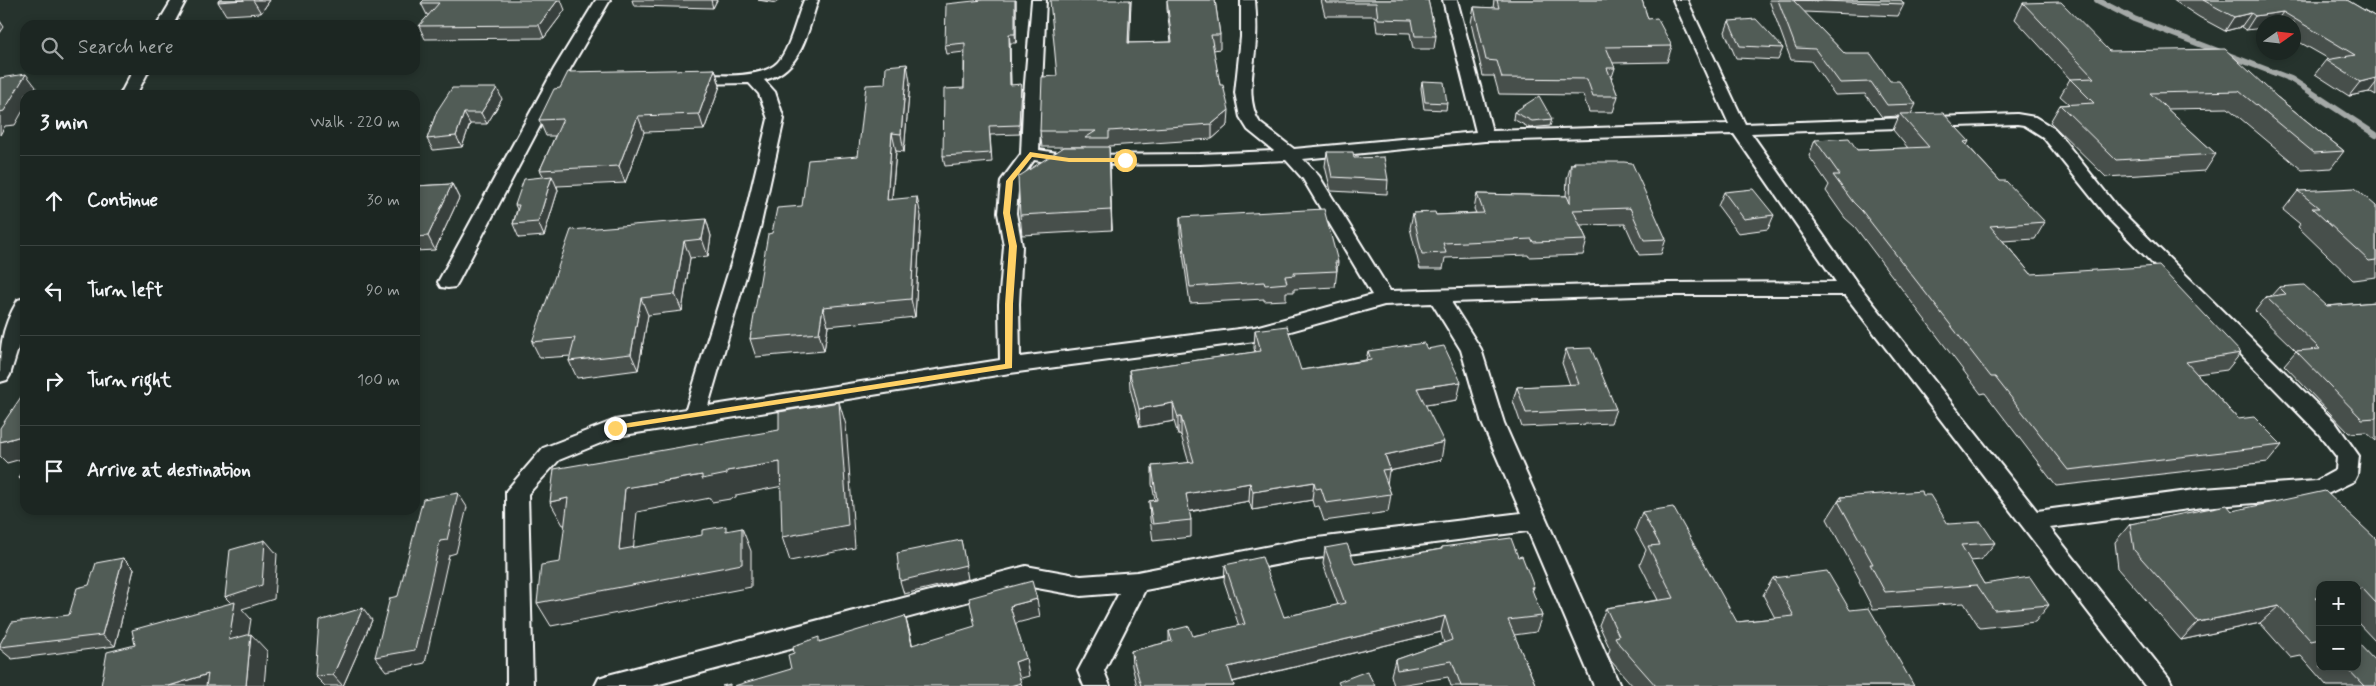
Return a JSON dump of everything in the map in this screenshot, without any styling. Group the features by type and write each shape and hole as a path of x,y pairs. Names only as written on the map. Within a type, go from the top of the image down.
{"street":[{"path":"168,20 179,0"},
{"path":"448,282 554,82 603,0"},
{"path":"673,80 753,78 772,73 785,64 811,0"},
{"path":"1010,366 1009,304 1013,246 1007,213 1010,181 1030,154 1031,107 1039,0"},
{"path":"1248,0 1249,37 1244,93 1248,117 1254,126 1290,155 1310,176 1330,206 1384,298"},
{"path":"1450,0 1486,136"},
{"path":"1680,0 1739,129 1850,288 2160,686"},
{"path":"131,90 138,75"},
{"path":"694,416 751,228 776,119 767,92 753,78"},
{"path":"554,82 574,82"},
{"path":"1030,154 1069,160 1290,155 1486,136 2017,119 2040,126 2113,213 2327,428 2348,456 2346,476 2319,489 2203,498 2031,521"},
{"path":"520,686 517,491 552,454 615,428 1010,366 1255,334 1384,298 1438,298 1668,289 1850,288"},
{"path":"1438,298 1471,349 1493,423 1607,686"},
{"path":"0,375 8,324 20,311"},
{"path":"608,686 739,654 1026,576 1081,586 1137,582 1301,550 1534,521"},
{"path":"1097,686 1092,671 1137,582"}],"building":[{"path":"219,0 244,0 218,2"},
{"path":"424,0 558,0 539,25 420,26 439,3 421,3"},
{"path":"983,0 1015,0 1015,34 1009,34 1010,85 1021,84 1019,125 989,126 991,153 943,156 944,89 964,88 965,43 945,45 946,4"},
{"path":"1050,0 1130,0 1128,43 1172,42 1167,0 1215,0 1220,35 1211,35 1220,85 1223,85 1229,110 1212,124 1109,131 1109,138 1085,138 1096,131 1040,131 1042,77 1057,76"},
{"path":"1325,0 1428,0 1436,36 1415,36 1412,20 1378,19 1376,3 1326,3"},
{"path":"1497,0 1642,0 1648,19 1657,18 1672,46 1606,47 1615,68 1607,68 1618,96 1593,96 1587,79 1502,78 1497,61 1486,60 1474,7 1499,8"},
{"path":"1778,0 1793,0 1845,54 1871,54 1890,81 1899,81 1916,104 1887,105 1871,82 1840,83 1815,49 1796,48"},
{"path":"1793,0 1901,0 1904,4"},
{"path":"2203,0 2347,0 2376,17 2376,78 2360,82 2326,60 2355,55 2301,23 2301,15 2288,15 2283,12 2255,16 2251,13 2234,17"},
{"path":"2061,2 2109,51 2225,49 2277,97 2344,151 2314,153 2239,91 2150,93 2216,154 2116,160 2060,105 2094,103 2070,79 2094,78 2023,3"},
{"path":"1756,19 1783,48 1740,46 1729,21"},
{"path":"907,64 901,134 892,133 887,200 917,197 911,299 823,307 819,333 750,339 768,234 772,233 777,208 802,206 808,160 858,156 866,85 885,84 886,66"},
{"path":"715,69 699,114 638,116 619,166 540,170 563,119 539,120 554,89 560,88 568,72"},
{"path":"25,75 4,111 0,112 0,78"},
{"path":"1422,81 1444,82 1447,103 1425,102"},
{"path":"452,88 497,88 481,113 464,113 456,136 427,139 437,111"},
{"path":"1539,96 1552,119 1532,121 1514,112"},
{"path":"1943,113 1969,141 1964,142 2000,181 2006,181 2045,222 1990,226 2031,274 2159,266 2241,353 2186,362 2238,419 2254,417 2282,445 2068,470 1995,377 1991,377 1853,202 1833,175 1840,175 1815,140 1849,138 1857,150 1929,147 1900,114"},
{"path":"1064,147 1109,147 1111,210 1020,215 1018,177"},
{"path":"1327,152 1353,152 1354,158 1384,157 1388,180 1332,177"},
{"path":"1574,162 1632,163 1666,239 1644,240 1630,208 1573,210 1587,240 1533,242 1532,239 1443,243 1446,253 1422,254 1413,213 1435,212 1436,215 1484,213 1477,194 1567,196 1570,203 1571,164 1575,164"},
{"path":"552,176 538,222 513,224 519,205 515,205 524,179"},
{"path":"452,184 428,236 420,237 420,186"},
{"path":"2355,188 2376,206 2376,260 2369,261 2312,208 2319,208 2298,191"},
{"path":"1753,189 1774,215 1744,219 1724,192"},
{"path":"1324,209 1338,262 1335,262 1337,271 1294,273 1295,275 1285,276 1287,283 1265,285 1264,282 1190,287 1180,217"},
{"path":"706,219 702,239 684,241 675,294 641,298 631,354 569,361 575,338 532,342 571,230"},
{"path":"2304,285 2327,306 2376,302 2376,418 2362,419 2296,351 2320,349 2266,297 2286,294 2279,287"},
{"path":"1287,326 1301,370 1371,360 1368,351 1424,343 1427,349 1444,346 1461,382 1417,388 1444,442 1385,455 1390,469 1382,470 1391,494 1326,503 1321,488 1316,489 1314,482 1253,492 1250,483 1186,494 1191,520 1153,524 1149,501 1157,500 1152,466 1194,462 1181,417 1178,417 1173,403 1139,409 1129,370 1261,351 1255,330"},
{"path":"1591,348 1616,409 1526,413 1517,387 1579,384 1566,349"},
{"path":"20,398 20,436 0,442 0,428"},
{"path":"839,402 848,525 782,537 780,462 727,471 727,474 702,479 702,475 625,488 619,550 702,535 702,530 726,526 726,531 742,528 742,564 537,603 541,565 560,562 568,498 550,502 554,469 779,430 779,412"},
{"path":"1922,491 1923,495 1930,495 1948,524 1981,522 1995,543 1961,545 1984,584 2030,577 2049,605 1994,610 1977,585 1885,592 1870,564 1873,564 1838,501 1843,500 1841,497"},
{"path":"2325,491 2376,539 2376,603 2361,588 2361,581 2316,581 2316,640 2311,641 2279,606 2198,622 2134,550 2130,524 2227,505 2232,511"},
{"path":"458,493 447,540 440,541 415,650 375,657 390,598 398,596 423,499"},
{"path":"1673,507 1737,622 1794,616 1773,578 1827,571 1850,610 1869,608 1914,686 1656,686 1619,644 1615,637 1619,636 1606,608 1674,598 1648,546 1660,545 1642,512"},
{"path":"1511,538 1518,557 1522,556 1534,587 1531,587 1542,616 1508,620 1536,686 1461,686 1452,661 1397,670 1395,660 1452,640 1445,616 1228,667 1234,686 1141,686 1131,651 1172,641 1169,631 1189,626 1193,636 1245,624 1225,565 1262,557 1284,617 1345,603 1325,548 1347,544 1355,564 1442,549 1442,547"},
{"path":"265,540 262,585 225,597 230,550"},
{"path":"961,540 966,565 900,581 897,553"},
{"path":"123,558 102,635 0,647 12,622 69,615 77,588 89,585 96,563"},
{"path":"1032,581 1037,599 1010,606 1026,658 1015,662 1021,683 1010,686 734,686 791,669 788,655 794,653 793,646 819,637 819,642 905,616 912,645 975,626 969,598"},
{"path":"235,602 229,640 251,634 246,686 206,686 208,674 169,686 101,686 107,652 135,645 132,630"},
{"path":"363,608 333,675 315,676 319,621"},
{"path":"2361,646 2376,662 2376,686 2364,686 2350,671 2361,671"},
{"path":"1367,671 1375,686 1340,686 1338,682"}],"waterway":[{"path":"2097,0 2134,19 2291,79 2376,135"}],"route":[{"path":"615,428 1010,366 1009,304 1013,246 1007,213 1010,181 1030,154 1069,160 1125,160"}]}
